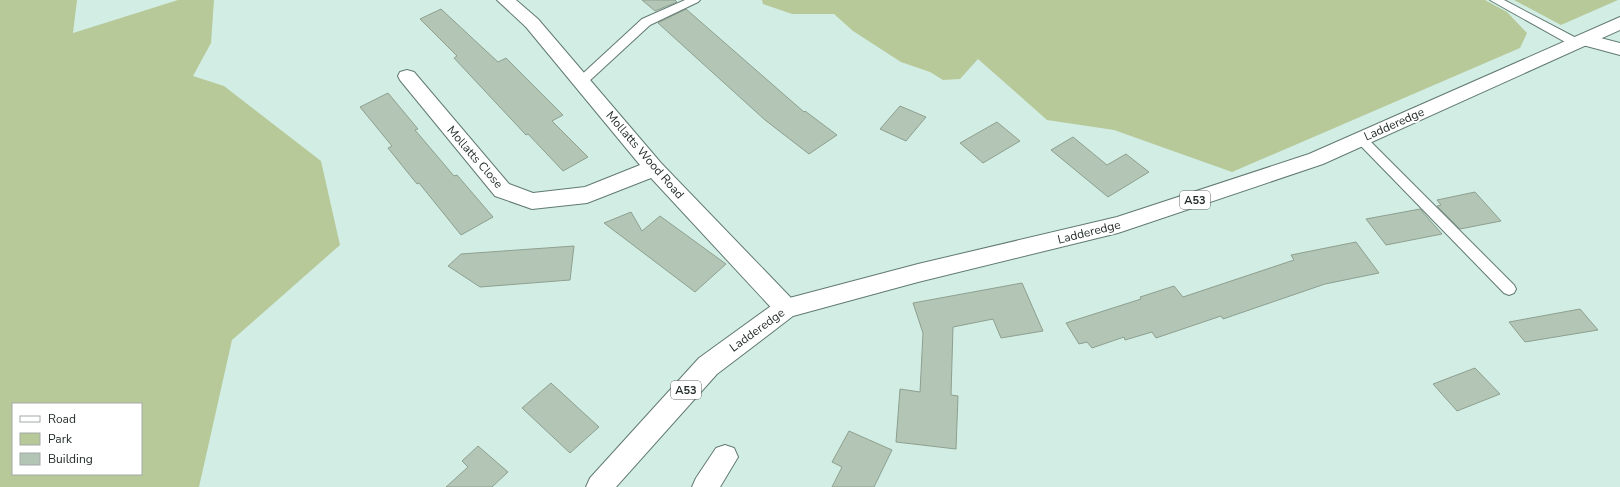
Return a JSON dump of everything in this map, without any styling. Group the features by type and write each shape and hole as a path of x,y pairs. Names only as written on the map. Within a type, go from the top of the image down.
{"main road":[{"name":"Mollatts Wood Road","path":"506,0 532,23 654,168 786,308"},
{"name":"Ladderedge","path":"599,487 708,366 786,308 926,271 1118,225 1316,160 1581,42 1620,23"},
{"path":"1581,42 1620,49"},
{"name":"Mollatts Close","path":"407,76 502,190 510,193 532,201 587,194 654,168"},
{"path":"705,487 725,457"}],"lane":[{"path":"582,81 646,22 694,0"},
{"path":"1496,0 1581,42"},
{"path":"1361,139 1509,289"}],"green space":[{"path":"0,0 77,0 73,33 178,0 214,0 211,43 193,76 224,86 321,161 340,245 232,340 199,487 0,487"},
{"path":"762,0 1485,0 1507,12 1527,33 1520,48 1232,172 1114,130 1047,120 978,59 960,79 943,80 930,72 901,62 853,31 834,14 792,14 763,4"},
{"path":"1514,0 1618,0 1561,25"}],"building":[{"path":"642,0 675,0 677,2 655,11"},
{"path":"441,9 498,62 506,58 563,115 552,121 588,157 563,171 528,134 526,135 454,58 457,56 420,19"},
{"path":"686,9 804,112 805,111 837,135 809,154 765,120 658,23"},
{"path":"388,93 418,129 415,130 454,176 457,175 493,217 461,235 419,183 417,184 388,148 392,146 360,107"},
{"path":"900,106 926,117 906,141 880,129"},
{"path":"997,122 1020,141 983,163 960,143"},
{"path":"1073,137 1107,165 1126,154 1149,172 1108,197 1051,150"},
{"path":"1475,192 1501,221 1460,229 1437,206 1441,205 1437,200"},
{"path":"1420,209 1442,234 1386,245 1366,219"},
{"path":"631,212 642,231 660,216 726,264 695,292 604,223"},
{"path":"1356,242 1379,273 1325,284 1223,319 1221,316 1156,338 1152,332 1125,340 1124,337 1092,348 1087,342 1079,344 1066,323 1141,299 1140,297 1174,286 1183,297 1294,260 1291,255"},
{"path":"574,246 570,280 480,287 448,266 461,254"},
{"path":"1022,283 1043,331 1001,338 993,319 953,327 951,395 958,396 956,449 896,442 900,389 920,392 923,333 913,303"},
{"path":"1580,309 1598,330 1525,342 1509,322"},
{"path":"1475,368 1500,394 1457,411 1433,384"},
{"path":"551,383 599,427 570,453 522,408"},
{"path":"849,431 892,450 874,487 832,487 842,467 832,462"},
{"path":"478,446 508,472 492,487 446,487 468,467 462,461"}]}
